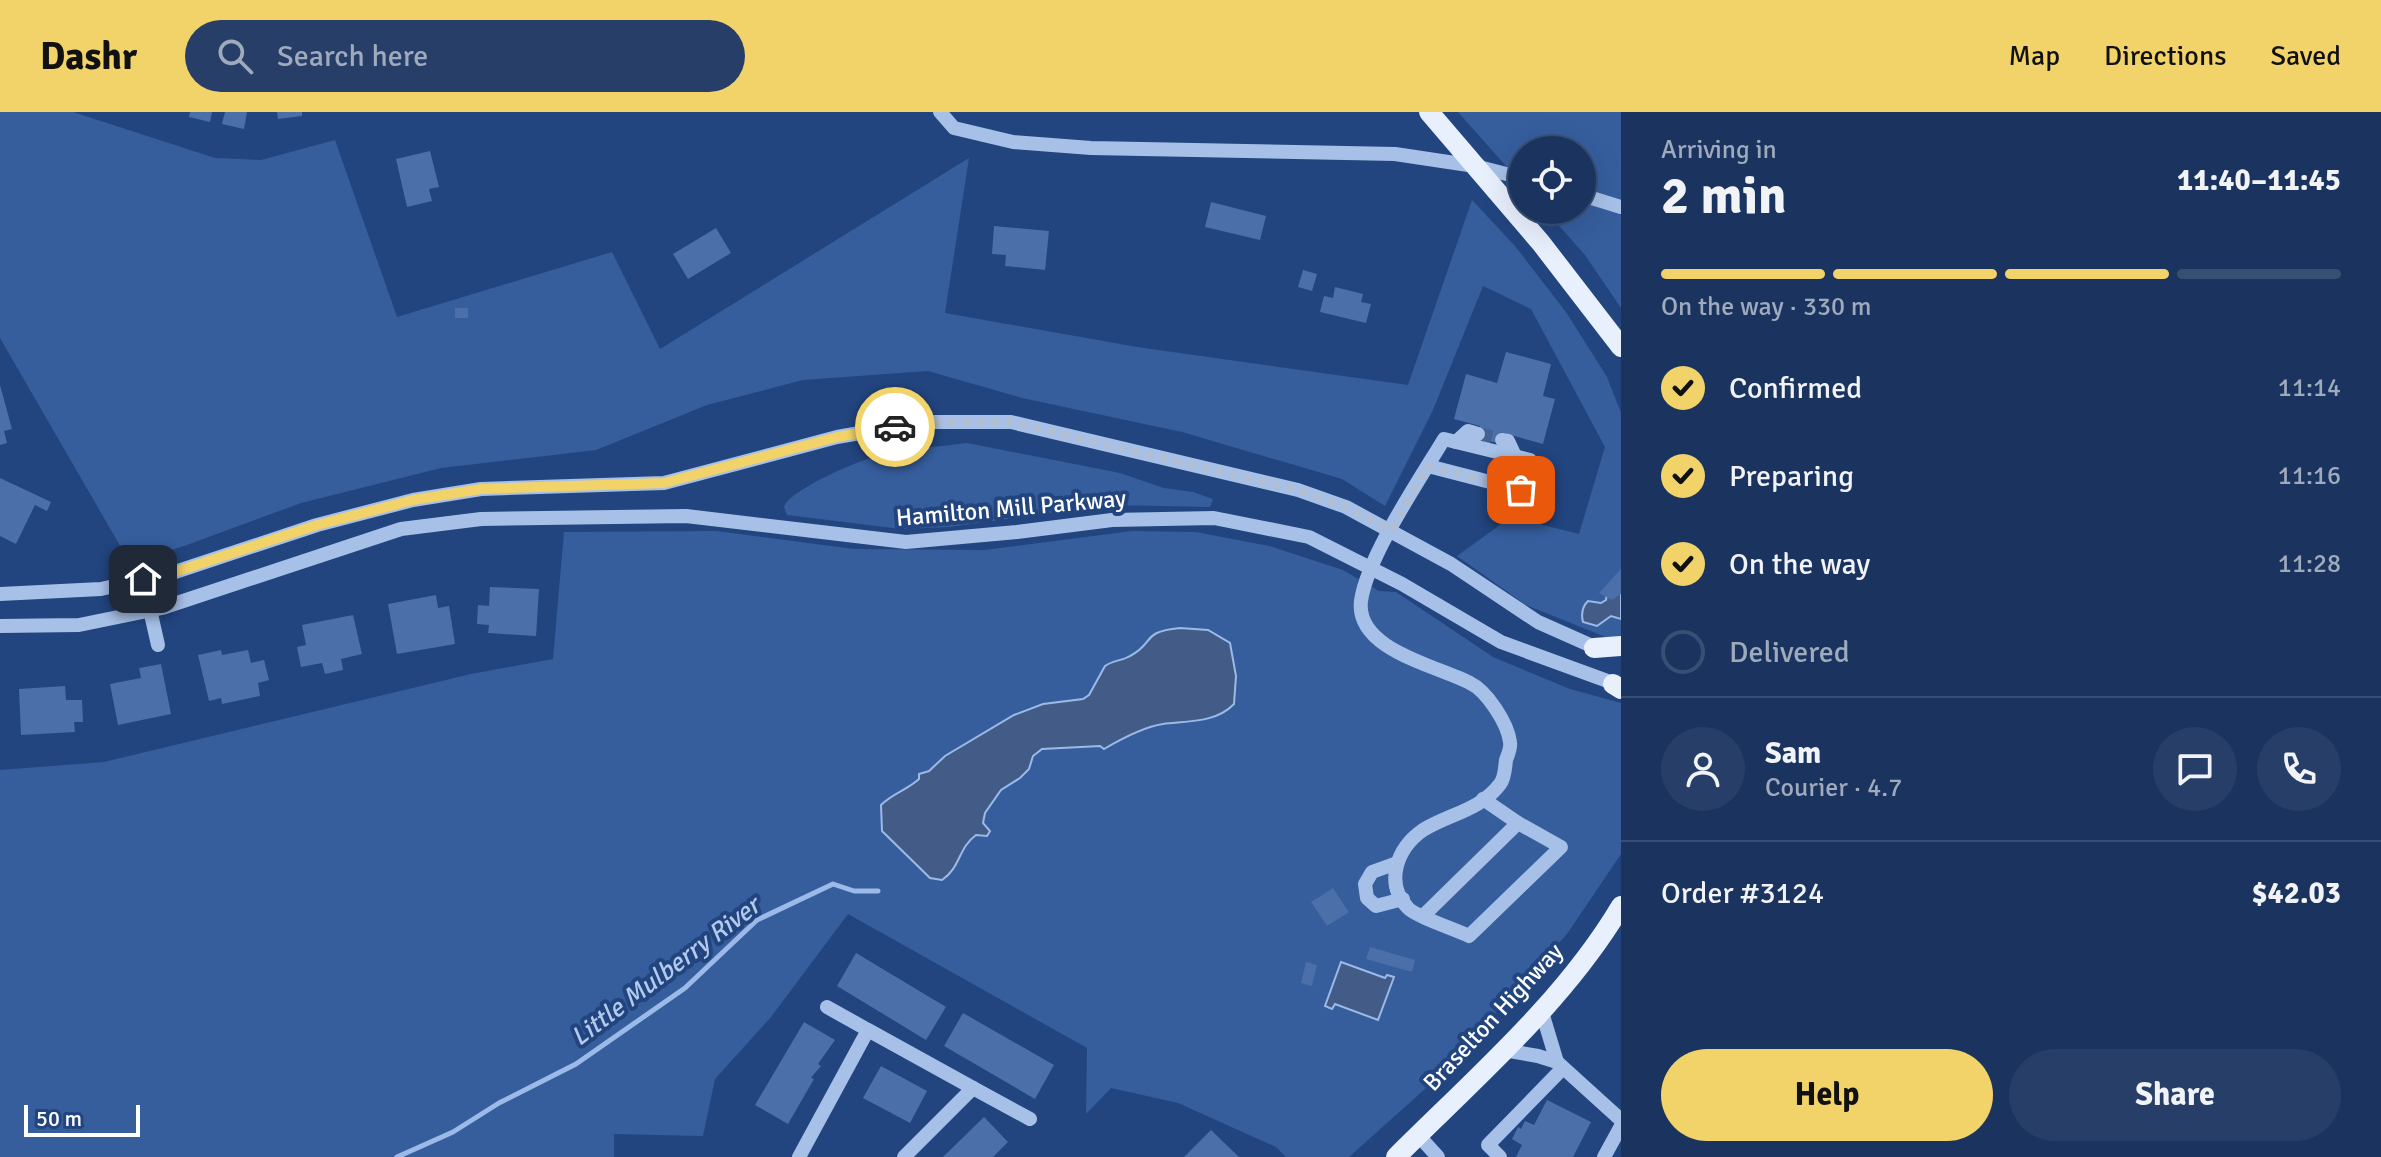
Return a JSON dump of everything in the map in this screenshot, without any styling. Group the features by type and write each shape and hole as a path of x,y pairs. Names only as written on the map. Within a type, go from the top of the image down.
{"main road":[{"path":"1429,112 1541,243 1621,347"},
{"path":"1594,648 1621,646"},
{"name":"Braselton Highway","path":"1396,1157 1504,1050 1618,915"}],"street":[{"path":"940,112 954,128 1013,142 1091,148 1395,154 1475,166 1508,174"},
{"path":"1596,199 1621,207"},
{"name":"Hamilton Mill Parkway","path":"0,594 101,589 175,572 317,525 413,500 481,489 664,483 837,437 923,422 1011,422 1298,490 1346,507 1451,564 1538,622 1594,648 1621,655"},
{"path":"1456,442 1468,431 1478,434"},
{"path":"1428,466 1521,490 1530,460 1444,439 1428,466 1391,531 1371,569 1360,604 1368,631 1402,656 1474,684 1498,711 1510,743 1502,782 1471,809 1422,831 1397,857 1395,884 1408,910 1469,936 1561,847 1483,799"},
{"path":"1502,440 1508,441 1515,456"},
{"name":"Hamilton Mill Parkway","path":"0,626 79,625 150,610 261,577 401,529 481,519 686,516 906,542 1112,520 1214,518 1309,537 1501,642 1618,686"},
{"path":"143,579 158,645"},
{"path":"1423,916 1518,823"},
{"path":"1397,863 1372,872 1365,884 1367,898 1376,906 1403,899"},
{"path":"827,1007 1030,1119"},
{"path":"1541,1009 1560,1065"},
{"path":"799,1157 868,1030"},
{"path":"1504,1050 1538,1056 1560,1065 1621,1123 1604,1157"},
{"path":"1500,1157 1488,1145 1560,1065"},
{"path":"904,1157 973,1088"},
{"path":"1418,1135 1438,1157"}],"shaded area":[{"path":"0,112 73,112 215,158 261,160 335,140 397,317 612,252 660,349 969,158 945,313 1137,347 1408,385 1472,200 1515,246 1566,312 1607,377 1621,413 1621,577 1607,600 1601,603 1602,623 1612,616 1621,619 1621,638 1608,638 1526,605 1457,556 1511,517 1579,534 1605,447 1531,309 1483,286 1433,410 1385,506 1342,479 1182,432 1022,398 928,371 803,380 707,405 596,450 441,468 301,503 130,563 0,338"},
{"path":"1458,112 1621,112 1621,308 1585,255 1557,224 1596,224 1596,136 1508,136 1508,168"},
{"path":"967,443 1120,473 1164,488 1193,492 1213,499 1210,507 1110,505 949,527 901,529 787,515 784,507 810,485 865,460 897,452"},
{"path":"716,531 854,549 984,550 1132,531 1196,532 1269,546 1343,570 1379,591 1396,592 1493,657 1570,689 1621,703 1621,854 1567,934 1435,1080 1349,1157 1286,1157 1276,1147 1178,1103 1111,1088 1086,1114 1087,1048 848,914 771,1017 715,1079 703,1136 614,1134 614,1157 0,1157 0,770 104,762 471,674 553,659 564,532"},
{"path":"1621,577 1621,619 1611,616 1597,626 1583,622 1582,611 1586,603 1606,600 1608,587"},
{"path":"1180,628 1208,630 1230,643 1236,676 1234,704 1227,710 1201,720 1148,728 1104,749 1100,746 1042,749 1033,756 1029,769 1001,790 985,813 983,823 990,831 987,836 976,835 970,840 953,869 942,880 930,878 882,831 881,805 914,783 919,779 919,774 929,771 945,756 1014,715 1043,704 1083,699 1089,695 1105,666 1138,651 1153,635"},
{"path":"1341,962 1385,978 1387,975 1394,977 1378,1020 1335,1004 1332,1009 1325,1006"}],"building":[{"path":"190,112 212,112 210,122 189,117"},
{"path":"225,112 247,112 244,129 222,124"},
{"path":"277,112 302,112 302,116 278,119"},
{"path":"430,151 439,187 429,189 432,201 407,207 396,159"},
{"path":"1211,202 1266,216 1260,240 1205,227"},
{"path":"994,226 1049,231 1045,270 1005,266 1006,255 992,254"},
{"path":"716,228 731,253 688,279 673,254"},
{"path":"1303,270 1317,274 1312,291 1298,287"},
{"path":"1335,287 1363,294 1361,302 1371,304 1366,323 1320,312 1324,296 1333,298"},
{"path":"455,308 468,308 468,318 455,318"},
{"path":"1506,352 1551,364 1543,396 1555,399 1543,444 1504,433 1501,444 1477,438 1480,426 1454,419 1466,374 1497,383"},
{"path":"0,385 12,429 4,431 7,443 0,445"},
{"path":"0,478 51,502 47,511 35,505 16,544 0,536"},
{"path":"1621,569 1621,594 1612,600 1599,593"},
{"path":"490,587 539,589 536,636 488,633 489,625 477,624 478,605 489,606"},
{"path":"436,595 438,608 449,606 455,644 397,654 388,604"},
{"path":"353,615 362,654 341,659 343,670 325,674 322,663 301,667 297,647 306,645 302,625"},
{"path":"221,650 222,655 248,650 251,663 264,660 269,680 258,683 260,696 222,704 221,698 209,701 198,655"},
{"path":"161,664 171,714 118,725 110,684 141,678 139,668"},
{"path":"65,686 66,700 82,700 83,722 74,722 75,732 21,735 19,689"},
{"path":"1333,888 1349,912 1327,926 1311,902"},
{"path":"1370,947 1415,960 1412,972 1366,959"},
{"path":"856,953 946,1007 926,1040 837,986"},
{"path":"1306,962 1317,965 1312,986 1301,983"},
{"path":"963,1013 1054,1065 1035,1099 944,1046"},
{"path":"804,1022 835,1040 818,1064 821,1066 811,1078 814,1079 788,1124 755,1105"},
{"path":"881,1066 927,1091 910,1123 863,1098"},
{"path":"1547,1100 1591,1122 1573,1157 1516,1157 1522,1145 1512,1139 1518,1127 1521,1129 1525,1121 1534,1125"},
{"path":"984,1117 1008,1142 993,1157 943,1157"},
{"path":"1211,1130 1239,1157 1184,1157"}],"waterway":[{"name":"Little Mulberry River","path":"397,1157 453,1132 499,1103 576,1064 685,988 757,920 833,884 854,891 878,891"}],"tunnel":[{"path":"1478,434 1502,440"}],"way so far":[{"path":"895,427 923,422 1011,422 1298,490 1346,507 1391,531 1428,466 1521,490"}],"route":[{"path":"143,579 175,572 317,525 413,500 481,489 664,483 837,437 895,427"}]}
